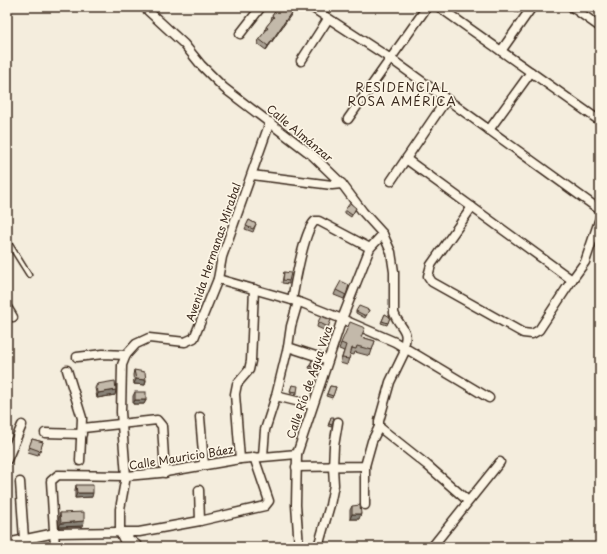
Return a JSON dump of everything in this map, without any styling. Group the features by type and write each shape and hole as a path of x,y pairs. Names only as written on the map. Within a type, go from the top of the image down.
{"street":[{"name":"Calle Almánzar","path":"144,7 184,44 201,65 224,88 312,155 342,184 363,212 383,234 391,252 394,272 394,313 396,318 404,327 406,334 405,348"},
{"path":"240,34 261,7"},
{"path":"311,7 391,59 600,210"},
{"path":"348,119 428,7"},
{"path":"439,7 600,121"},
{"path":"501,51 532,7"},
{"path":"572,7 600,27"},
{"path":"301,61 328,19"},
{"path":"489,130 531,72"},
{"path":"391,181 446,100"},
{"name":"Avenida Hermanas Mirabal","path":"126,355 136,344 149,338 185,342 194,338 218,279 222,257 270,122"},
{"path":"406,159 572,280"},
{"path":"252,175 332,185 342,184"},
{"path":"472,207 431,265 428,276 432,282 523,333 532,334 539,330 585,262 600,218"},
{"path":"263,456 265,430 276,396 288,347 300,262 310,226 315,221 319,221 370,248"},
{"name":"Calle Río de Agua Viva","path":"299,547 296,505 297,454 312,405 342,319 370,248 383,234"},
{"path":"218,279 295,301 395,342 489,398"},
{"path":"240,459 235,394 237,384 249,370 251,360 254,289"},
{"path":"7,307 13,317"},
{"path":"288,347 328,360"},
{"path":"365,505 365,466 372,441 378,427 390,382 405,348"},
{"path":"77,356 103,354 126,355 122,365 121,412 126,476 120,509 120,532 128,547"},
{"path":"67,370 82,418 80,461"},
{"path":"276,396 312,405"},
{"path":"200,417 204,466"},
{"path":"45,433 82,431 122,423 157,420 162,426 165,472"},
{"path":"318,547 330,506 334,485 334,446 338,422"},
{"path":"7,460 22,425"},
{"path":"378,427 468,501"},
{"name":"Calle Mauricio Báez","path":"55,534 51,481 58,476 126,476 165,472 263,456 297,454"},
{"path":"7,542 22,542 55,534 139,532 200,521 265,506 268,501 254,458"},
{"path":"432,547 500,462"},
{"path":"296,467 365,466"},
{"path":"20,482 22,542"},
{"path":"199,490 200,521"},
{"path":"120,532 138,546"},
{"path":"55,534 55,547"}],"lane":[{"path":"7,240 30,275"}],"building":[{"path":"278,7 295,7 268,46 259,39 268,28 266,27 274,17 272,16"},
{"path":"350,203 356,208 352,215 345,210"},
{"path":"249,220 256,224 253,229 246,226"},
{"path":"284,272 291,273 289,281 283,280"},
{"path":"341,281 349,285 346,295 336,290"},
{"path":"359,306 369,310 366,316 356,311"},
{"path":"385,314 390,317 388,323 382,321"},
{"path":"321,316 331,320 328,327 318,322"},
{"path":"350,322 365,328 361,337 375,341 372,350 357,346 356,349 352,348 349,359 342,358 346,345 341,343"},
{"path":"312,360 320,362 318,368 310,366"},
{"path":"134,370 145,372 146,380 136,379"},
{"path":"115,381 116,390 98,393 97,384"},
{"path":"292,385 298,386 297,392 290,391"},
{"path":"330,386 336,387 333,396 327,394"},
{"path":"135,392 146,392 146,400 135,400"},
{"path":"331,417 334,417 332,425 329,424"},
{"path":"32,439 43,442 40,451 29,447"},
{"path":"76,485 93,485 93,493 77,493"},
{"path":"360,505 361,514 352,514 352,506"},
{"path":"84,512 84,521 61,523 60,513"}],"district":[{"name":"RESIDENCIAL ROSA AMÉRICA","path":"402,94"}]}
